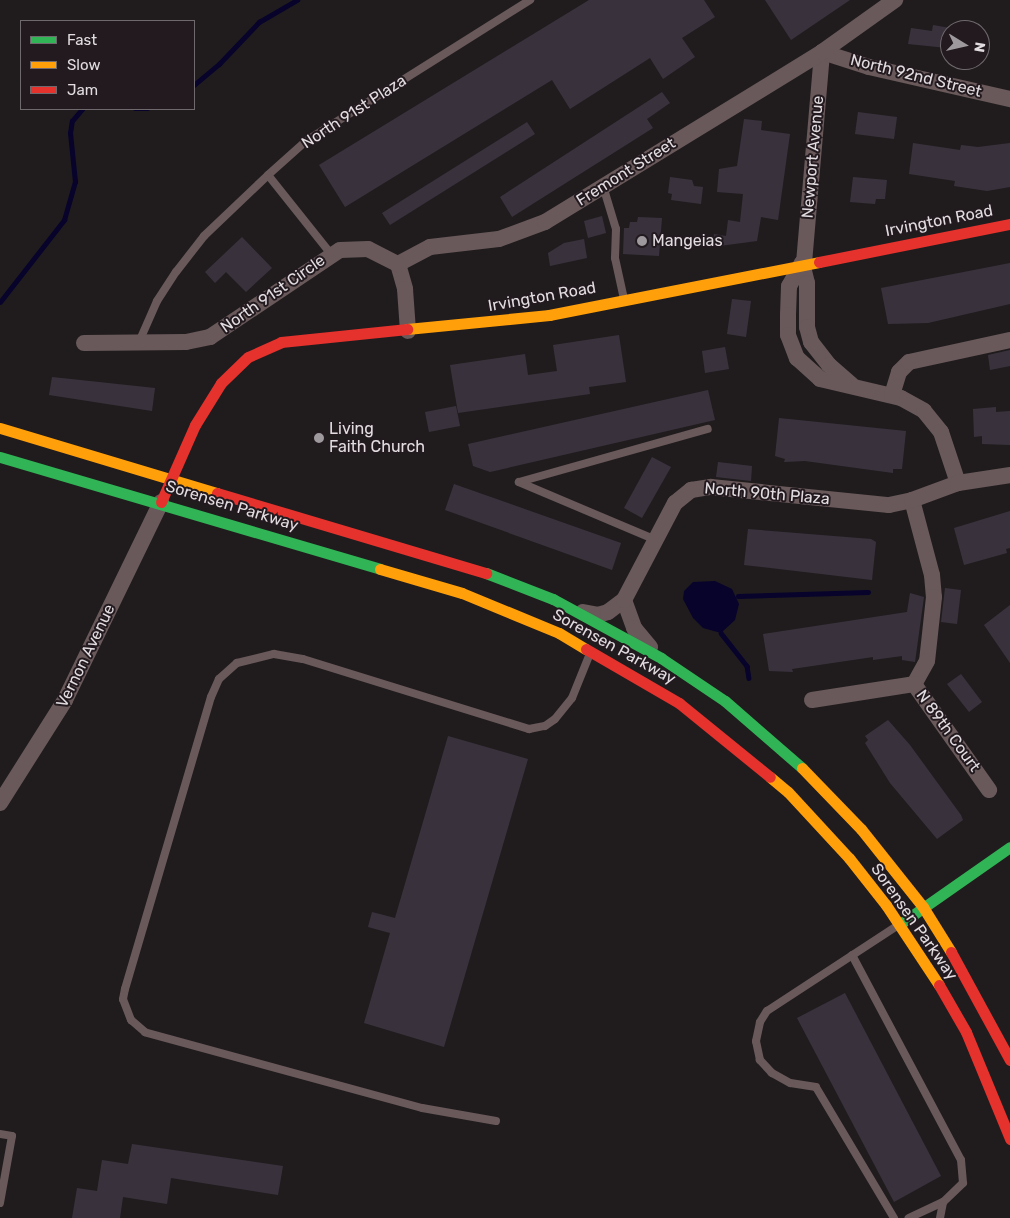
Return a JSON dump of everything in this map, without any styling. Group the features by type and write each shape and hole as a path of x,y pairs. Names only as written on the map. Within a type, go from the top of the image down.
{"main road":[{"name":"Irvington Road","path":"161,502 212,395 233,369 256,352 300,339 408,331 522,319 1010,224"},
{"name":"Sorensen Parkway","path":"0,428 455,562 519,585 575,611 661,658 724,702 802,766 861,828 923,908 982,1006 1010,1060"},
{"name":"Sorensen Parkway","path":"0,457 161,502 436,584 529,619 591,649 679,703 764,770 828,834 900,924 966,1032 999,1106 1010,1139"},
{"path":"900,924 1010,847"}],"street":[{"name":"Fremont Street","path":"398,264 430,247 498,239 529,230 822,52 895,0"},
{"name":"North 92nd Street","path":"822,52 869,67 1010,99"},
{"name":"Newport Avenue","path":"822,52 803,263 807,283 807,327 811,342 829,366 853,386 892,395"},
{"name":"North 91st Circle","path":"84,343 186,342 210,337 331,254 350,248 368,249 398,264"},
{"path":"398,264 405,289 408,331"},
{"path":"1010,340 909,362 899,372 892,395 913,404 934,421 947,447 958,483 1010,475"},
{"name":"North 90th Plaza","path":"624,600 675,503 691,490 700,487 889,505 912,500 958,483"},
{"path":"912,500 932,575 934,597 927,661 914,684"},
{"name":"Vernon Avenue","path":"1,799 65,700 161,502"},
{"path":"575,611 598,615 608,612 624,600 634,628 661,658"},
{"name":"N 89th Court","path":"812,700 914,684 989,790"}],"lane":[{"name":"North 91st Plaza","path":"139,342 157,301 176,272 204,236 306,141 530,0"},
{"path":"268,175 331,254"},
{"path":"603,186 616,229 615,258 624,299"},
{"path":"656,540 519,482 708,429"},
{"path":"496,1121 422,1108 145,1032 128,1012 125,989 211,697 219,679 237,663 274,654 303,659 530,729 545,726 555,719 572,698 591,649"},
{"path":"894,1218 816,1087 790,1083 772,1074 760,1060 756,1041 760,1022 767,1011 900,924"},
{"path":"852,955 961,1160 963,1184 943,1202 908,1218"},
{"path":"0,1134 12,1136 0,1203"},
{"path":"940,1218 943,1202"}],"shaded area":[{"path":"715,581 732,589 739,604 735,620 721,633 703,628 693,618 683,599 684,591 693,582"}],"building":[{"path":"589,0 704,0 715,17 682,38 695,57 663,79 650,58 570,109 552,80 345,207 319,165"},
{"path":"765,0 850,0 791,40"},
{"path":"933,25 940,26 940,47 908,44 911,28 932,31"},
{"path":"662,92 670,103 647,119 653,128 512,217 500,197"},
{"path":"858,112 897,117 894,139 855,134"},
{"path":"744,119 762,121 761,130 790,134 778,220 761,217 757,241 712,247 714,234 726,236 728,220 740,222 743,194 717,192 719,169 737,166"},
{"path":"527,122 535,134 390,225 382,213"},
{"path":"913,143 960,150 961,145 978,147 1010,143 1010,187 987,191 954,186 955,181 909,174"},
{"path":"670,177 692,180 694,186 703,187 701,204 671,200 672,194 668,193"},
{"path":"853,177 887,180 885,199 876,199 875,204 850,202"},
{"path":"602,216 606,233 588,238 584,221"},
{"name":"Mangeias","path":"638,217 662,218 659,256 623,254 624,228 629,228 630,222 637,222"},
{"path":"242,237 272,268 246,292 226,272 215,283 205,272"},
{"path":"584,239 587,258 550,266 548,253 564,243"},
{"path":"1010,263 1010,304 928,323 888,324 881,288"},
{"path":"732,299 751,301 746,337 727,334"},
{"path":"619,335 626,382 589,387 590,394 458,413 450,365 525,354 528,375 557,371 553,345"},
{"path":"725,347 729,369 705,373 702,351"},
{"path":"1010,350 1010,366 990,370 988,355"},
{"path":"52,377 155,388 152,411 49,395"},
{"path":"708,390 715,420 490,472 473,466 468,444"},
{"path":"456,406 460,426 429,432 425,412"},
{"path":"996,407 996,412 1010,411 1010,445 982,444 982,436 974,437 973,409"},
{"path":"779,418 906,431 902,469 893,469 893,473 805,461 784,462 785,459 775,456"},
{"path":"652,457 671,467 642,518 624,508"},
{"path":"718,462 752,466 751,481 716,477"},
{"path":"454,484 621,543 612,570 445,510"},
{"path":"1010,511 1010,548 1006,549 1007,553 964,565 954,528"},
{"path":"748,529 871,539 876,542 872,580 744,565"},
{"path":"945,588 961,590 957,624 941,622"},
{"path":"910,593 924,597 915,662 902,660 902,656 873,660 873,657 792,669 793,672 769,671 763,634 907,612"},
{"path":"1010,605 1010,663 984,625"},
{"path":"961,674 982,702 969,712 947,684"},
{"path":"888,720 910,745 961,815 963,820 937,839 890,783 865,743 868,740 865,736"},
{"path":"448,736 528,759 444,1047 364,1023 390,933 368,927 372,912 395,918"},
{"path":"845,993 941,1176 894,1202 797,1018"},
{"path":"132,1144 283,1166 278,1195 171,1178 167,1204 123,1197 120,1218 72,1218 77,1188 97,1191 102,1160 128,1164"}],"waterway":[{"path":"195,84 219,64 259,22 297,0"},
{"path":"0,302 64,220 75,182 70,133 72,121 81,110"},
{"path":"738,596 868,592"},
{"path":"721,633 747,666 749,678"}],"traffic: fast":[{"path":"0,457 380,569"},
{"path":"486,573 553,599 661,658 725,701 802,768"},
{"path":"900,924 1010,847"}],"traffic: slow":[{"path":"407,329 549,315 819,262"},
{"path":"0,428 217,493"},
{"path":"380,569 462,593 559,633 586,649"},
{"path":"802,768 861,829 923,907 951,952"},
{"path":"770,777 788,792 849,858 886,905 939,985"}],"traffic: jam":[{"path":"819,262 1010,224"},
{"path":"161,502 195,425 221,383 248,357 281,342 407,329"},
{"path":"217,493 486,573"},
{"path":"586,649 679,703 770,777"},
{"path":"951,952 1010,1060"},
{"path":"939,985 966,1032 1010,1139"}],"place":[{"name":"Mangeias","path":"642,241"},
{"name":"Living Faith Church","path":"319,438"}]}
